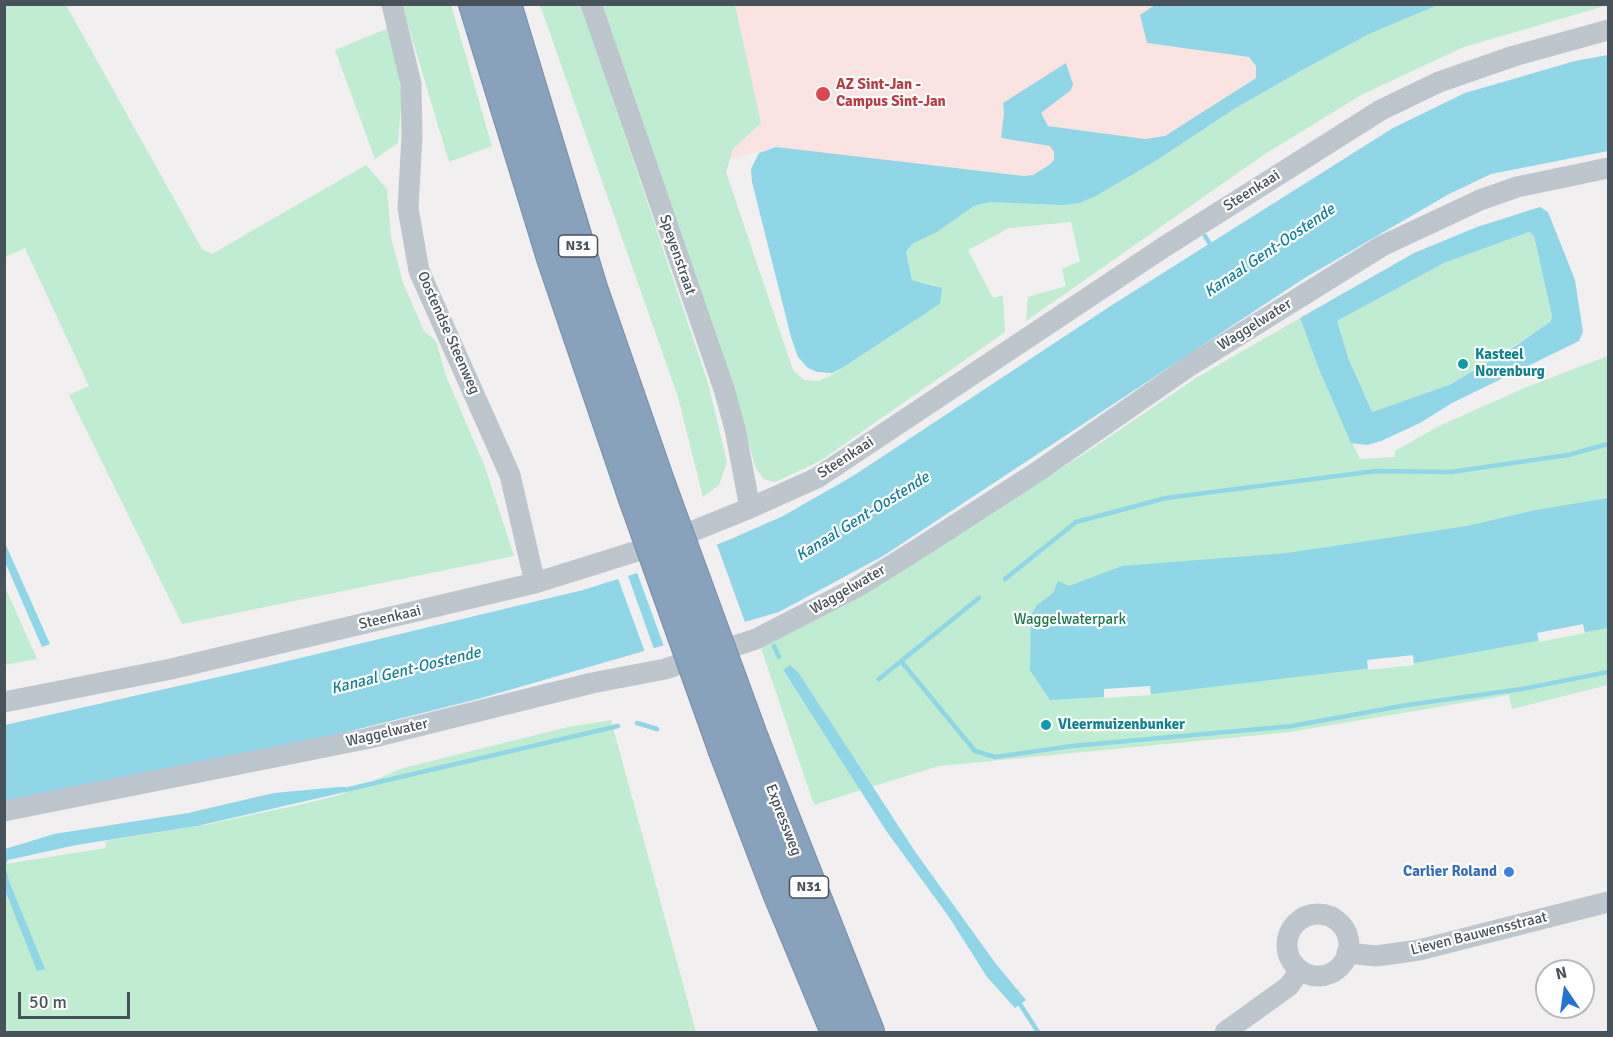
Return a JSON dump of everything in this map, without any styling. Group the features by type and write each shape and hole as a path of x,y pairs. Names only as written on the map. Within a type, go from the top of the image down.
{"highway":[{"name":"N31","path":"476,4 553,258 646,489 739,746"},
{"name":"N31","path":"506,4 591,288 646,489"},
{"name":"Expressweg","path":"739,746 779,892 837,1032"},
{"name":"Expressweg","path":"739,746 868,1032"}],"street":[{"name":"Oostendse Steenweg","path":"392,4 411,84 412,136 408,208 419,271 510,475 535,583"},
{"name":"Speyenstraat","path":"591,4 724,389 735,429 750,508"},
{"name":"Steenkaai","path":"4,702 171,669 535,583 666,542 750,508 817,478 1164,247 1381,110 1439,82 1608,30"},
{"name":"Waggelwater","path":"4,811 370,738 592,683 665,669 756,639 857,587 1037,472 1191,365 1382,246 1480,200 1517,187 1608,168"},
{"name":"Lieven Bauwensstraat","path":"1347,953 1376,956 1419,951 1608,902"},
{"path":"1312,914 1323,914 1341,924 1346,933 1347,953 1336,970 1316,975 1300,970 1289,955 1288,936 1301,919 1312,914"},
{"path":"1225,1032 1289,986 1300,970"}],"shaded area":[{"name":"AZ Sint-Jan - Campus Sint-Jan","path":"596,5 1155,5 1140,15 1147,43 1249,57 1256,66 1256,78 1165,136 1145,139 1048,126 1040,113 1062,97 1072,78 1066,64 1003,103 1001,138 1051,146 1054,152 1054,160 1033,175 1024,176 776,147 658,177"}],"green space":[{"path":"4,5 66,5 202,249 212,254 366,165 387,189 391,237 403,283 424,331 436,341 446,376 485,467 514,556 182,624 69,395 89,386 25,248 5,257"},
{"path":"402,5 451,5 492,146 449,162"},
{"path":"540,5 581,5 708,383 727,462 719,485 703,497 678,397"},
{"path":"596,5 735,5 761,123 733,149 726,172 793,370 804,380 818,381 830,376 940,304 935,285 912,280 906,252 912,244 937,232 974,206 990,202 1096,196 1154,162 1234,109 1306,68 1369,34 1438,5 1608,5 1464,47 1363,94 1265,154 1026,321 1028,297 1066,286 1062,269 1080,261 1071,222 1009,228 968,250 993,298 1003,295 1005,332 820,461 775,482 764,479 756,469 732,387"},
{"path":"391,27 402,95 398,143 375,159 335,50"},
{"path":"1529,232 1534,236 1552,316 1551,321 1486,365 1444,387 1371,412 1349,360 1337,321 1444,263"},
{"name":"Waggelwaterpark","path":"1300,318 1331,398 1360,459 1395,457 1395,451 1437,427 1529,386 1608,356 1608,685 1512,709 1509,695 1290,732 939,766 871,787 798,672 790,665 783,671 861,790 814,805 760,645 927,553 1090,450 1196,378"},
{"path":"5,587 37,659 5,665"},
{"path":"611,720 696,1032 5,1032 5,864 106,848 105,841 204,825 303,804 340,795 403,768 568,727"}],"water":[{"path":"1155,5 1438,5 1369,34 1306,68 1234,109 1154,162 1096,196 1079,203 1063,205 990,202 974,206 937,232 912,244 906,252 912,280 942,288 940,304 832,373 817,372 808,368 798,357 791,337 752,182 751,169 759,153 776,147 1024,176 1033,175 1054,160 1054,152 1050,146 1001,138 1003,103 1066,63 1073,84 1071,90 1041,113 1048,126 1145,139 1165,136 1256,78 1256,66 1249,57 1147,43 1140,15"},
{"name":"Kanaal Gent-Oostende","path":"1608,55 1608,151 1491,174 1449,194 1303,279 883,556 779,612 478,699 287,747 5,802 5,725 267,666 583,590 672,562 731,539 783,516 853,476 1109,307 1393,128 1465,93 1575,61"},
{"path":"1540,207 1548,212 1575,280 1583,332 1579,341 1452,403 1420,423 1381,441 1367,445 1351,443 1300,318 1414,253 1477,227","holes":["1529,232 1534,236 1552,316 1551,321 1511,349 1449,385 1372,412 1349,360 1337,321 1444,263"]},
{"path":"1608,498 1608,628 1415,663 1152,694 1050,700 1030,670 1031,615 1037,605 1053,593 1058,581 1069,586 1122,566 1287,553 1467,526 1536,510"},
{"path":"5,543 50,644 42,647 5,562"},
{"path":"790,665 798,672 916,853 996,964 1026,1000 1015,1008 987,977 949,917 887,832 783,670"},
{"path":"345,787 345,792 197,826 76,845 8,860 5,865 5,849 54,834 188,813 274,793"},
{"path":"5,865 9,881 45,969 37,971 5,890"}],"pier":[{"path":"716,542 746,625 665,649 636,570"},
{"path":"627,573 655,652 646,655 617,576"},
{"path":"1583,624 1585,633 1539,642 1537,633"},
{"path":"1413,655 1414,665 1368,670 1367,660"},
{"path":"1150,686 1151,695 1104,698 1104,689"}],"waterway":[{"path":"1205,236 1212,247"},
{"path":"1005,579 1076,522 1166,498 1376,471 1451,472 1568,455 1608,444"},
{"path":"879,679 979,598"},
{"path":"774,646 779,657"},
{"path":"901,661 975,751 995,757 1072,746 1292,726 1407,705 1522,689 1608,672"},
{"path":"637,723 657,729"},
{"path":"345,790 618,726"},
{"path":"1020,1004 1038,1032"}],"place":[{"name":"AZ Sint-Jan - Campus Sint-Jan","path":"823,94"},
{"name":"Kasteel Norenburg","path":"1463,364"},
{"name":"Vleermuizenbunker","path":"1046,725"},
{"name":"Carlier Roland","path":"1509,872"}]}
